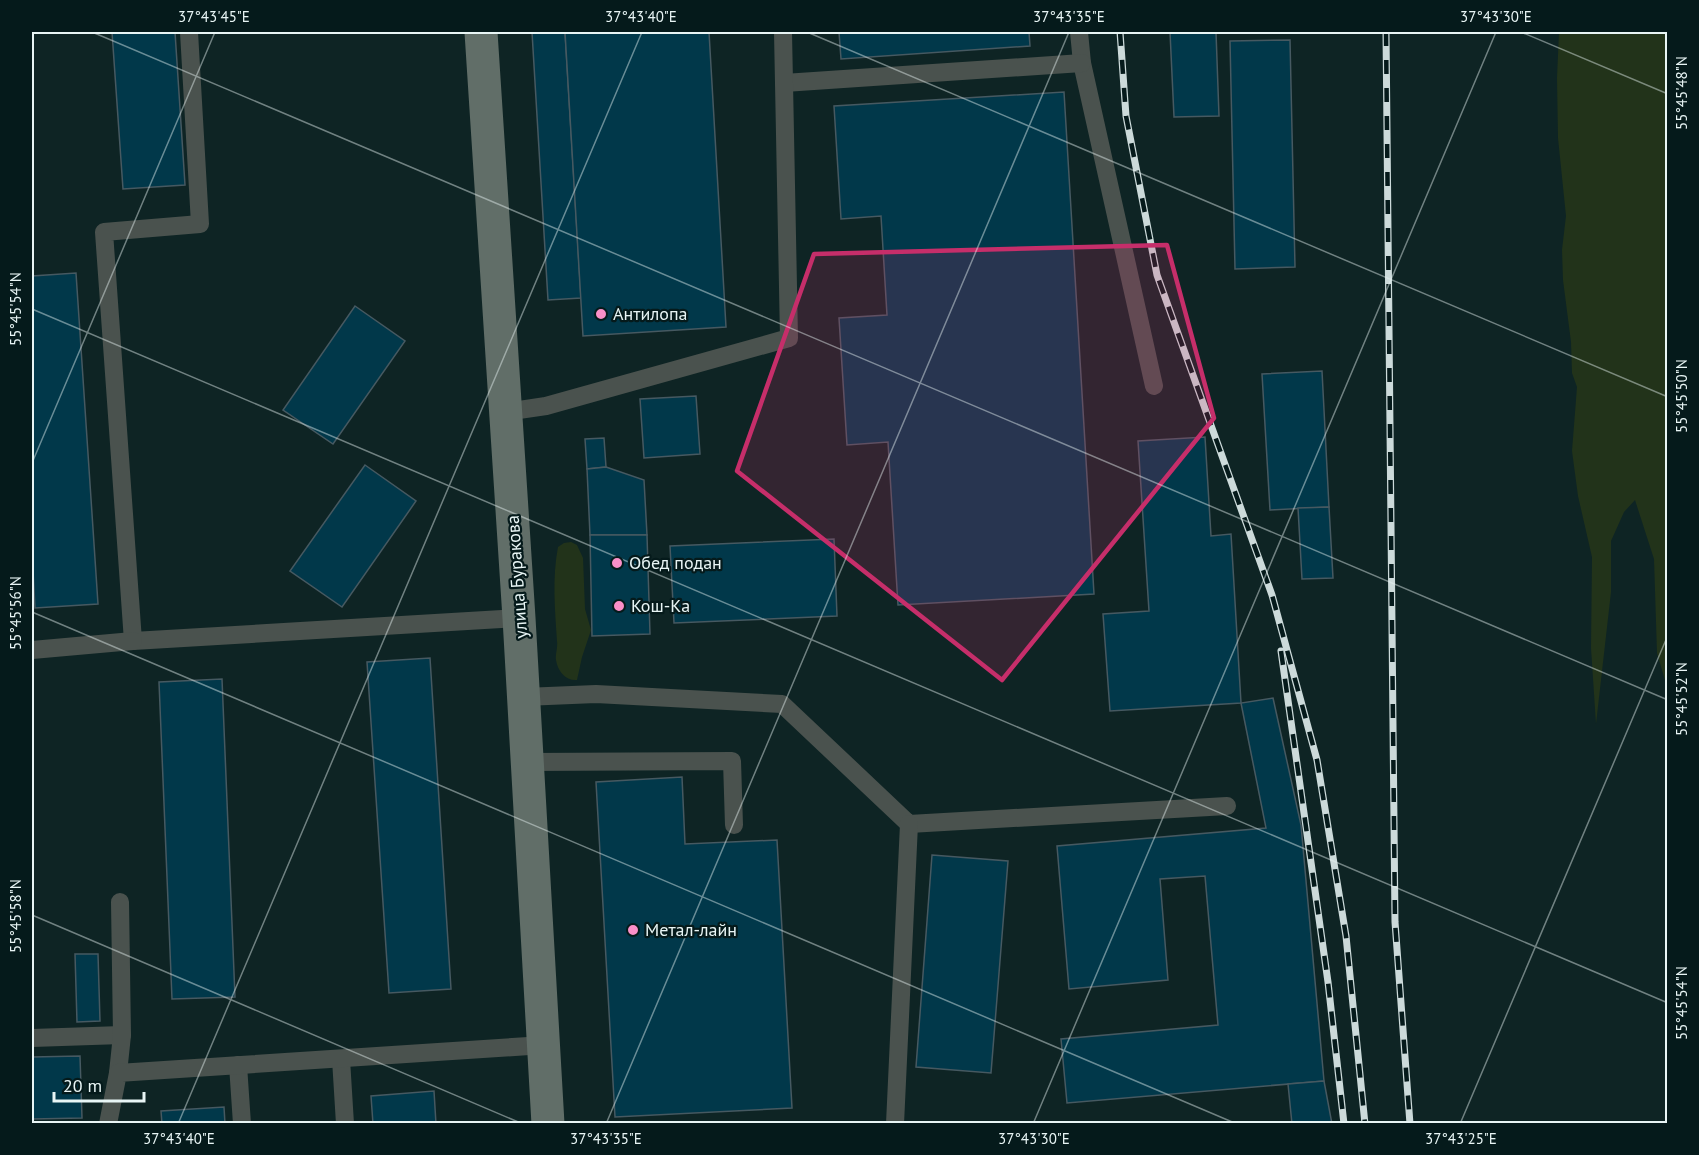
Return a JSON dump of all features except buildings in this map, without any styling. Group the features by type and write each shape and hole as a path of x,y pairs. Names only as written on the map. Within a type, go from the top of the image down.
{"street":[{"name":"улица Буракова","path":"481,32 524,697 548,1124"}],"lane":[{"path":"134,641 104,232 200,224 189,32"},
{"path":"506,412 546,406 789,339 783,32"},
{"path":"1079,32 1082,63 1154,386"},
{"path":"784,84 1082,63"},
{"path":"32,650 134,641 519,618"},
{"path":"524,697 596,694 782,704 909,824 1227,806"},
{"path":"527,762 732,761 734,825"},
{"path":"895,1124 909,824"},
{"path":"108,1124 118,1073 122,1035 120,902"},
{"path":"32,1038 122,1035"},
{"path":"118,1073 544,1045"},
{"path":"340,1059 345,1124"},
{"path":"238,1065 242,1124"}],"highlighted area":[{"path":"1167,245 1214,418 1002,680 737,471 814,254"}],"green space":[{"path":"1559,32 1667,32 1667,687 1657,653 1654,559 1635,500 1624,512 1611,541 1611,592 1596,724 1591,648 1592,557 1578,496 1572,451 1577,387 1572,373 1571,342 1563,280 1562,250 1566,216 1558,138"},
{"path":"571,542 577,545 583,558 585,609 591,630 577,680 563,675 556,658 556,559 558,547"}],"railway":[{"path":"1120,32 1126,116 1157,275 1272,595 1317,760 1346,936 1365,1124"},
{"path":"1386,32 1395,922 1410,1124"},
{"path":"1281,651 1328,982 1344,1124"}],"place":[{"name":"Антилопа","path":"601,314"},
{"name":"Обед подан","path":"617,563"},
{"name":"Кош-Ка","path":"619,606"},
{"name":"Метал-лайн","path":"633,930"}]}
